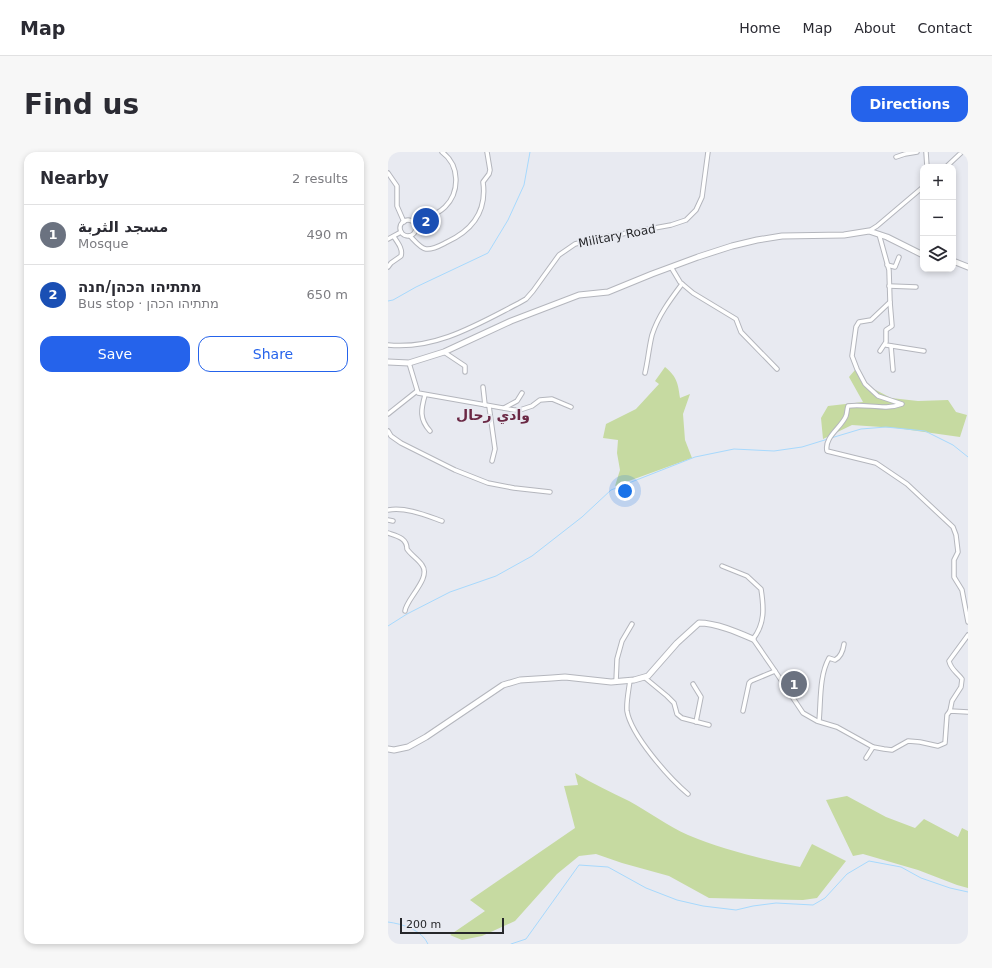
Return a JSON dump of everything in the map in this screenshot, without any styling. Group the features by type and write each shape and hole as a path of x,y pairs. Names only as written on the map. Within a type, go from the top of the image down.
{"street":[{"path":"415,224 442,210 449,202 454,191 456,178 454,167 450,159 442,152"},
{"path":"401,232 406,236 410,236 419,245 429,249 452,240 470,227 478,216 483,205 483,182 490,170 487,152"},
{"name":"Military Road","path":"388,345 411,345 435,342 463,331 519,303 526,299 533,291 559,254 575,244 594,239 671,226 686,220 696,210 702,197 708,152"},
{"path":"896,157 917,152"},
{"path":"926,152 927,164"},
{"path":"949,164 962,152"},
{"path":"388,173 397,186 398,206 404,222"},
{"path":"388,362 409,363 444,352 511,321 579,295 608,292 671,267 732,246 782,236 844,235 869,231 920,190"},
{"path":"404,222 411,221 415,224"},
{"path":"401,232 401,227 404,222"},
{"path":"410,236 414,234 416,230 415,224"},
{"path":"869,231 887,237 920,254"},
{"path":"388,239 401,232"},
{"path":"879,234 887,265 892,326 886,330 886,345 880,351"},
{"path":"388,267 401,256 402,253 401,247 394,236"},
{"path":"887,265 895,267 899,257"},
{"path":"956,262 968,267"},
{"path":"671,267 682,284 736,319 741,332 777,369"},
{"path":"645,373 653,335 660,317 667,304 682,284"},
{"path":"889,286 916,286"},
{"path":"890,302 871,320 859,322 856,327 852,356 865,384 878,396 902,404 896,406 877,407 854,405 848,406 846,416 829,439 826,446 827,451 876,463 907,484 953,527 956,535 958,552 954,560 954,577 962,590 968,622"},
{"path":"886,345 924,351"},
{"path":"890,346 893,370"},
{"path":"444,352 465,366 465,372"},
{"path":"409,363 417,391 418,393 425,395 520,410 532,406 540,400 552,399 571,407"},
{"path":"483,387 495,449 492,461"},
{"path":"388,414 417,391"},
{"path":"504,408 517,401 522,393"},
{"path":"425,395 421,410 423,420 430,431"},
{"path":"388,431 391,436 401,443 456,470 488,483 514,488 550,492"},
{"path":"388,510 396,508 442,521"},
{"path":"388,520 393,521"},
{"path":"388,532 404,540 407,544 407,549 423,566 424,573 413,596 406,606 405,611"},
{"path":"722,566 747,576 761,589 763,612 760,630 752,639"},
{"path":"388,749 394,750 408,747 426,737 502,685 520,680 558,678 616,682 648,676 677,643 699,623 712,625 742,634 752,639 803,713 819,721 837,727 873,747 892,750 908,741 938,746 945,743 947,715 950,711 952,701 961,687 962,679 951,668 949,661 968,635"},
{"path":"616,682 617,660 622,641 632,624"},
{"path":"819,721 824,665 829,658 835,660 838,659 843,652 844,644"},
{"path":"743,712 749,683 775,671"},
{"path":"644,677 674,703 677,714 682,718 709,725"},
{"path":"630,680 627,710 630,720 655,759 688,794"},
{"path":"693,684 701,697 696,722"},
{"path":"950,711 968,712"},
{"path":"866,758 873,747"}],"green space":[{"path":"665,367 676,381 680,398 690,394 683,414 685,440 692,458 615,486 620,470 617,453 618,440 603,438 606,424 636,409 659,384 655,381"},
{"path":"855,370 870,387 891,398 918,401 948,400 956,412 967,415 960,437 896,428 852,425 823,439 821,418 828,406 863,402 849,377"},
{"path":"575,773 629,801 688,835 729,850 800,867 812,844 846,861 817,898 803,900 709,898 669,876 596,854 579,856 557,874 515,921 482,936 462,940 450,935 485,911 470,900 575,828 564,786 578,785"},
{"path":"847,796 886,817 915,828 924,819 958,837 962,828 968,831 968,888 918,870 863,854 853,856 826,800"}],"waterway":[{"path":"388,301 393,300 416,287 488,253 508,220 524,185 530,152"},
{"path":"831,438 861,429 886,427 925,431 953,445 968,457"},
{"path":"388,626 407,614 450,592 496,576 532,556 582,517 611,490 695,457 734,449 774,451 802,447 828,439"},
{"path":"511,944 526,939 579,865 608,867 646,888 677,900 703,906 736,910 776,903 813,905 825,898 847,874 869,861 901,867 921,878 950,888 968,892"},
{"path":"388,922 400,924 417,931 428,944"}],"place":[{"name":"מתתיהו הכהן/חנה","path":"426,221"},
{"name":"مسجد الثربة","path":"794,684"}],"district":[{"name":"وادي رحال","path":"493,415"}]}
